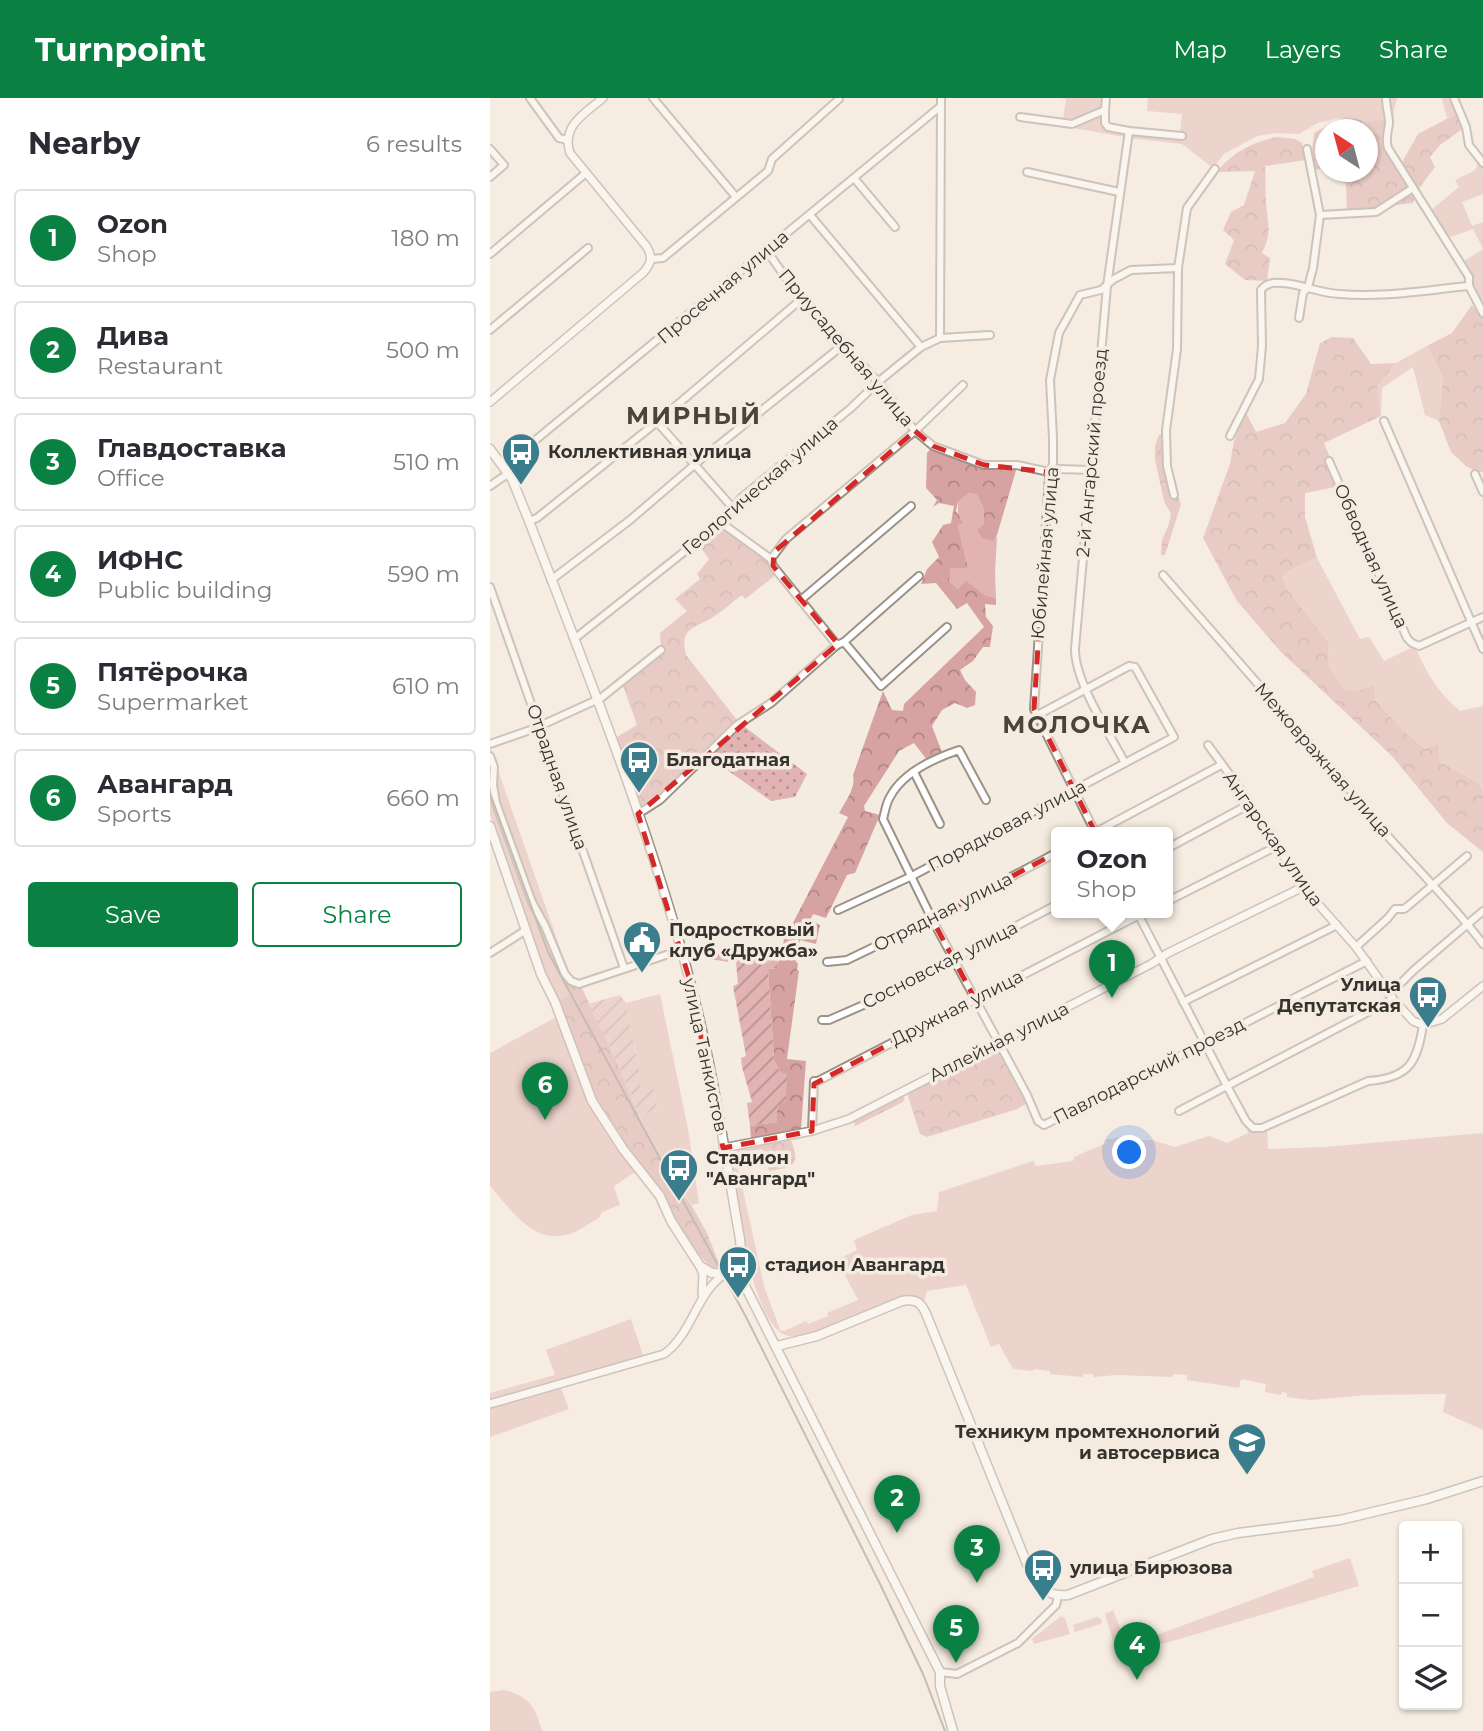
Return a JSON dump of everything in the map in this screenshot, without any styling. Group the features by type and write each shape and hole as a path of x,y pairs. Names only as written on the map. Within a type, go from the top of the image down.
{"main road":[{"name":"улица Танкистов","path":"490,449 506,470 529,521 638,814 681,950 700,1019 740,1239 742,1263 739,1274 940,1672 940,1686 953,1731"},
{"path":"490,826 541,974 555,1002 592,1101 623,1149 660,1196 671,1222 700,1266 712,1273 739,1274"},
{"path":"776,1346 817,1336 902,1301 916,1300 924,1308 1032,1576 1042,1589 1058,1596 1068,1595 1212,1539 1238,1533 1340,1520 1427,1499 1483,1481"}],"street":[{"path":"530,98 559,138 567,140"},
{"path":"603,98 571,126 567,140 570,153 647,247 652,259"},
{"path":"653,98 736,197"},
{"path":"940,338 941,98"},
{"path":"1106,98 1105,123 1108,127 1182,136"},
{"path":"1386,98 1389,121 1385,139 1388,148 1469,277 1469,286 1483,313"},
{"path":"1454,98 1466,127 1469,145 1483,163"},
{"path":"652,259 663,258 768,172 772,159 839,99"},
{"name":"Просечная улица","path":"490,486 941,106"},
{"path":"1020,117 1072,124 1105,110"},
{"name":"2-й Ангарский проезд","path":"1125,763 1081,682 1075,662 1075,649 1107,286 1129,131"},
{"path":"490,149 504,165 490,177"},
{"path":"1300,318 1320,215 1307,149"},
{"path":"1174,495 1167,466 1166,430 1177,349 1178,268 1187,208 1215,169"},
{"path":"1027,172 1119,192"},
{"path":"490,254 586,173"},
{"path":"854,178 895,226"},
{"path":"1320,215 1376,212 1413,188"},
{"path":"810,215 921,347"},
{"path":"490,330 588,248"},
{"name":"Приусадебная улица","path":"767,251 786,278 878,382 915,431 933,446 984,465 1017,465 1049,472 1058,469 1091,470"},
{"path":"490,402 644,272 652,259"},
{"name":"Юбилейная улица","path":"1093,827 1036,716 1034,686 1049,472 1052,463 1050,380 1058,335 1080,295 1101,290 1131,270 1178,268"},
{"path":"1230,436 1259,379 1262,346 1261,290 1264,285 1272,283 1340,294 1381,295 1469,286"},
{"path":"529,521 537,518 657,422 804,297"},
{"name":"Геологическая улица","path":"573,637 578,636 723,521 733,507 921,347 940,338 990,335"},
{"path":"551,580 630,520 844,345"},
{"path":"771,559 786,539 915,431 963,385"},
{"path":"1384,421 1483,649"},
{"path":"657,422 733,507"},
{"name":"Обводная улица","path":"1329,461 1412,643 1419,646 1471,622"},
{"path":"1475,474 1483,492"},
{"path":"802,599 911,506"},
{"path":"723,521 727,527 771,559 773,566 881,686 947,627"},
{"name":"Межовражная улица","path":"1163,575 1346,785 1368,815 1468,924 1483,944"},
{"path":"638,814 660,800 737,725 771,703 919,576"},
{"name":"Отрадная улица","path":"490,587 624,968"},
{"path":"1471,622 1483,617"},
{"path":"490,751 492,744 597,700 661,650"},
{"name":"Порядковая улица","path":"838,910 912,876 1174,737 1135,667 1129,666 1086,688"},
{"path":"1036,716 1086,688"},
{"name":"Ангарская улица","path":"1209,745 1246,797 1248,805 1272,835 1303,887 1356,947 1413,1021 1423,1025"},
{"path":"986,800 959,750 936,758 914,772 890,797 883,818 932,919 997,1042"},
{"path":"490,756 494,767 496,803 532,902 565,974 571,981 579,984 681,950"},
{"path":"1105,827 1221,765"},
{"path":"914,772 940,824"},
{"path":"1173,845 1248,805"},
{"path":"1173,898 1277,846"},
{"name":"Отрядная улица","path":"827,962 847,960 932,919 1051,856"},
{"path":"1356,947 1395,909 1404,909 1467,856"},
{"name":"Аллейная улица","path":"723,1148 812,1131 849,1119 1303,887"},
{"name":"Сосновская улица","path":"822,1020 829,1020 884,996 1051,908"},
{"path":"1180,1111 1392,996 1414,970 1483,911"},
{"name":"Дружная улица","path":"812,1131 814,1081 1130,918"},
{"path":"1142,918 1160,958 1227,1086 1246,1121 1253,1128 1262,1128 1368,1081 1385,1079 1405,1071 1412,1064 1423,1025 1443,1019 1483,986"},
{"path":"1184,1002 1337,925"},
{"path":"490,953 526,930"},
{"name":"Павлодарский проезд","path":"997,1042 1027,1095 1038,1121 1044,1125 1367,961"},
{"path":"700,1266 703,1275 701,1302"},
{"path":"490,1404 664,1354 684,1334 706,1291 723,1275"},
{"path":"940,1672 957,1674 1018,1643 1056,1605 1058,1596"}],"highlighted area":[{"path":"915,431 933,446 984,465 1049,472 1034,709 1095,832 932,919 975,999 814,1084 812,1131 723,1148 691,984 638,814 838,644 773,566 774,552"}],"shaded area":[{"path":"1059,98 1104,98 1103,123 1122,131 1125,137 1062,126 1066,99"},
{"path":"1148,98 1397,98 1392,119 1315,119 1315,125 1299,134 1257,136 1224,154 1213,168 1182,144 1129,138 1130,133 1180,134 1182,114 1147,111"},
{"path":"1442,98 1452,98 1458,113 1447,118"},
{"path":"1479,163 1483,170 1483,194 1462,202 1472,226 1483,222 1483,249 1473,229 1448,238 1430,211 1459,187 1455,180 1474,171"},
{"path":"1483,249 1483,308 1464,261"},
{"path":"1427,346 1443,378 1439,421 1425,415 1413,367 1382,388 1381,416 1377,387 1396,363"},
{"path":"969,493 977,495 984,510 984,525 993,540 997,536 996,598 985,595 966,582 958,589 949,581 949,568 968,568 958,525 958,500"},
{"path":"1317,558 1360,639 1369,637 1384,661 1413,647 1440,691 1460,711 1483,706 1483,793 1480,784 1439,761 1404,731 1375,700 1358,691 1344,690 1329,667 1328,642 1288,590 1282,576"},
{"path":"741,724 807,774 795,797 771,801 710,758"},
{"path":"490,747 568,971 553,956 570,994 559,1001 543,966 490,814"},
{"path":"710,951 779,961 777,968 768,969 774,1060 780,1072 787,1074 786,1101 777,1106 777,1122 750,1126 747,1103 752,1102 742,1067 741,1058 746,1056 733,986 738,984 736,963 709,959"},
{"path":"660,994 688,1129 699,1203 692,1205 662,1162 639,1115 658,1111 655,1095 640,1089 640,1075 626,1003"},
{"path":"620,995 626,1003 640,1075 640,1088 653,1087 658,1111 639,1115 618,1064 588,1004"},
{"path":"556,1017 592,1109 635,1172 614,1186 620,1205 602,1212 600,1217 583,1228 565,1235 553,1236 542,1234 522,1222 490,1186 490,1053"},
{"path":"1247,1127 1254,1131 1267,1128 1268,1149 1325,1147 1483,1133 1483,1430 1443,1412 1446,1394 1367,1395 1310,1400 1287,1397 1287,1393 1282,1392 1281,1395 1265,1392 1266,1384 1241,1379 1239,1388 1187,1380 1187,1375 1094,1377 1093,1374 1083,1374 1083,1377 1050,1374 1050,1371 1034,1369 1013,1369 999,1344 991,1347 966,1285 927,1291 924,1302 916,1296 905,1295 829,1327 789,1336 776,1329 755,1287 740,1228 728,1159 735,1154 764,1286 780,1330 784,1331 806,1321 808,1324 828,1316 827,1313 858,1300 837,1260 857,1250 854,1240 912,1215 937,1211 939,1192 1033,1161 1036,1166 1073,1161 1074,1157 1106,1143 1105,1140 1129,1135 1131,1140 1152,1140 1175,1147 1209,1136 1227,1143 1248,1133"},
{"path":"631,1319 644,1358 490,1401 490,1393 555,1375 546,1350"},
{"path":"561,1388 569,1409 490,1437 490,1408"},
{"path":"1350,1558 1359,1586 1118,1657 1105,1614 1113,1610 1127,1646 1314,1577 1312,1571"},
{"path":"1061,1616 1065,1618 1070,1634 1034,1644 1032,1639"},
{"path":"1097,1617 1102,1620 1101,1624 1075,1632 1073,1625"},
{"path":"504,1690 520,1696 530,1704 542,1731 490,1731 490,1692"}],"green space":[{"path":"1458,113 1464,128 1440,145 1430,157 1435,167 1417,191 1413,203 1347,211 1346,183 1342,182 1378,182 1378,120 1392,119 1388,143 1401,164 1418,134"},
{"path":"1315,132 1315,170 1312,152"},
{"path":"1276,137 1295,139 1302,143 1306,160 1265,166 1268,233 1262,253 1270,258 1267,281 1245,280 1225,264 1234,240 1223,230 1231,212 1244,205 1255,171 1217,172 1243,149"},
{"path":"1472,305 1483,317 1483,471 1479,473 1466,466 1451,452 1439,421 1443,378 1427,346 1452,333"},
{"path":"1332,337 1353,338 1371,364 1396,363 1377,387 1381,416 1324,443 1345,493 1336,487 1305,493 1305,517 1317,558 1282,576 1288,590 1328,642 1329,667 1344,690 1358,691 1374,685 1375,700 1404,731 1425,749 1438,744 1439,761 1480,784 1483,793 1483,852 1447,823 1392,756 1281,652 1237,601 1203,538 1230,464 1234,441 1246,413 1256,432 1285,423 1306,394 1320,343"},
{"path":"1164,433 1170,472 1181,504 1165,555 1161,555 1162,540 1171,514 1164,501 1155,460 1155,446 1159,435"},
{"path":"932,447 984,468 1017,467 993,541 982,538 977,530 984,524 984,510 977,495 969,493 958,501 956,511 963,523 958,525 968,568 950,568 949,581 958,589 966,581 985,595 996,598 996,605 985,604 986,617 993,626 990,647 983,647 973,661 960,670 976,692 975,705 967,708 955,703 942,710 932,726 942,752 927,760 914,743 899,751 864,806 865,811 880,815 855,873 847,875 826,918 813,914 810,921 820,925 816,944 800,940 795,960 799,971 787,1059 806,1061 801,1129 751,1139 750,1126 776,1122 780,1072 774,1060 768,969 777,968 784,940 848,817 839,813 851,790 853,775 883,691 892,710 903,711 904,704 984,627 967,603 957,609 936,583 921,584 927,569 939,557 932,542 943,525 951,523 954,506 939,503 933,507 937,500 926,488 927,453"},
{"path":"720,527 767,561 777,574 745,599 742,595 714,617 692,628 686,635 686,655 737,720 676,784 650,804 640,808 615,738 637,725 621,680 661,646 660,633 687,611 675,599 700,579 697,574 709,559 699,545"},
{"path":"551,954 568,971 571,978 579,982 618,1064 646,1133 707,1233 722,1271 712,1269 691,1246 663,1196 626,1148 597,1099 559,1001 570,994"},
{"path":"994,1047 998,1048 1026,1104 927,1137 920,1134 908,1096 910,1092"},
{"path":"900,1096 905,1098 903,1102 855,1126 854,1121"},
{"path":"791,1140 795,1160 784,1168 769,1171 762,1149 729,1156 735,1150"}],"tram line":[{"path":"490,793 548,952 746,1317 882,1588 923,1674 945,1731"}],"place":[{"name":"Коллективная улица","path":"521,486"},
{"name":"Благодатная","path":"639,794"},
{"name":"Подростковый клуб «Дружба»","path":"642,974"},
{"name":"Ozon","path":"1112,998"},
{"name":"Улица Депутатская","path":"1428,1029"},
{"name":"Авангард","path":"545,1120"},
{"name":"Стадион \"Авангард\"","path":"679,1202"},
{"name":"стадион Авангард","path":"738,1299"},
{"name":"Техникум промтехнологий и автосервиса","path":"1247,1476"},
{"name":"Дива","path":"897,1533"},
{"name":"Главдоставка","path":"977,1583"},
{"name":"улица Бирюзова","path":"1043,1602"},
{"name":"Пятёрочка","path":"956,1663"},
{"name":"ИФНС","path":"1137,1680"}],"district":[{"name":"МИРНЫЙ","path":"694,416"},
{"name":"МОЛОЧКА","path":"1077,725"}]}
